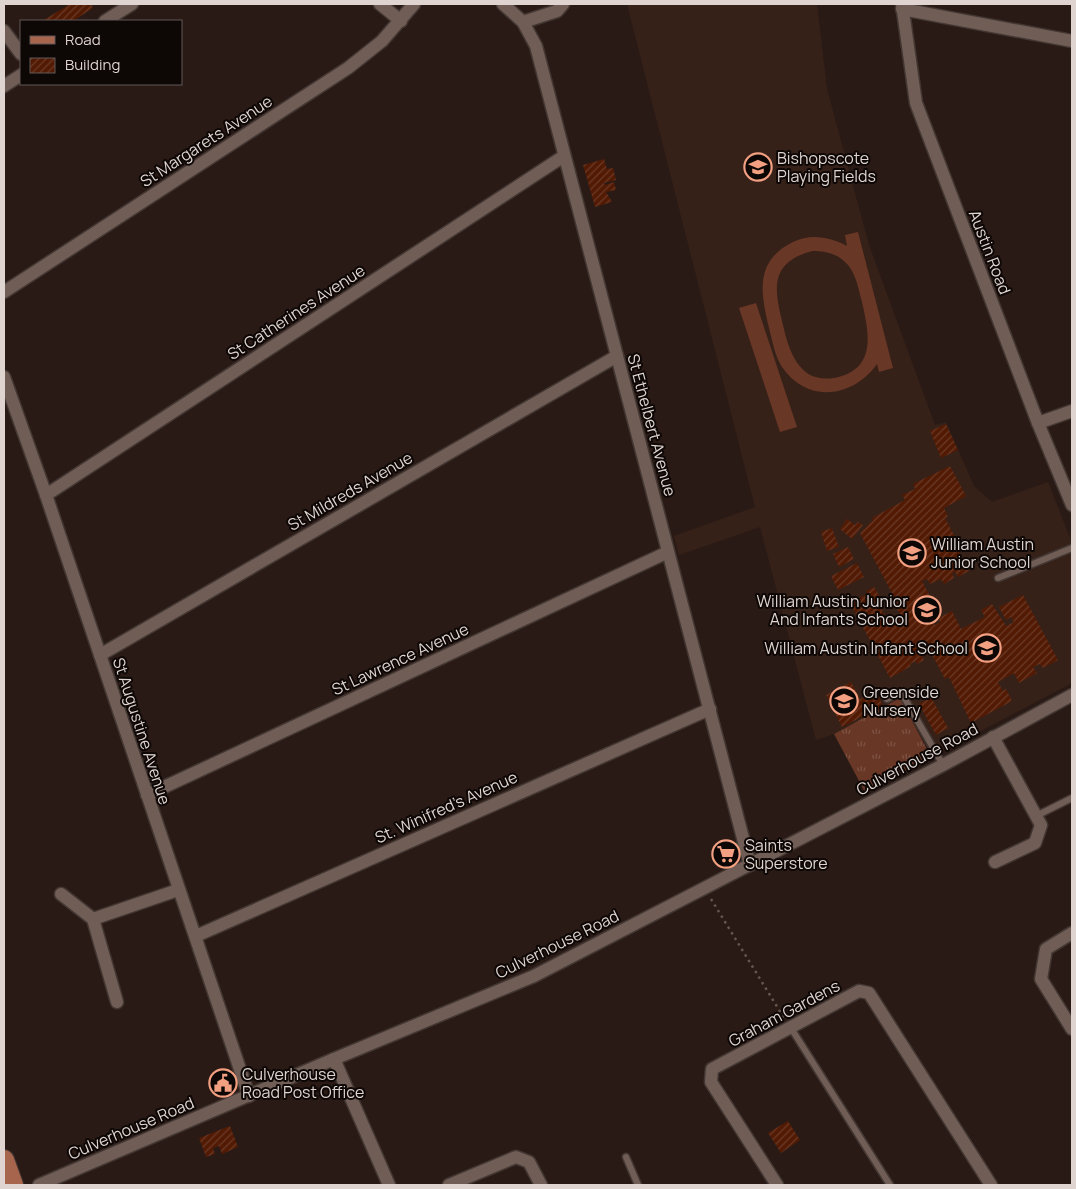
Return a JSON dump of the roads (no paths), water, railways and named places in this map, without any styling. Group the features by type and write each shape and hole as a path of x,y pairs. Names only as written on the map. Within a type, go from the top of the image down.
{"main road":[{"path":"4,1160 12,1185"}],"street":[{"path":"107,20 132,4"},
{"path":"380,4 401,21"},
{"name":"St Margarets Avenue","path":"4,292 348,68 382,41 414,4"},
{"name":"St Ethelbert Avenue","path":"503,4 523,22 536,46 750,865"},
{"path":"523,22 557,11 563,4"},
{"path":"902,6 1072,41"},
{"name":"Austin Road","path":"902,6 916,103 1038,423 1072,505"},
{"path":"4,31 20,53"},
{"path":"4,86 20,76"},
{"name":"St Catherines Avenue","path":"46,495 564,156"},
{"name":"St Mildreds Avenue","path":"100,655 617,356"},
{"name":"St Augustine Avenue","path":"4,377 46,495 249,1096"},
{"path":"1038,423 1072,412"},
{"name":"St Lawrence Avenue","path":"147,795 668,552"},
{"name":"Culverhouse Road","path":"39,1185 334,1058 534,976 706,889 1072,695"},
{"name":"St. Winifred's Avenue","path":"196,936 710,709"},
{"path":"993,737 1041,825 1035,843 995,862"},
{"path":"93,919 178,890"},
{"path":"61,894 93,919 117,1002"},
{"path":"1072,933 1046,949 1041,979 1072,1029"},
{"name":"Graham Gardens","path":"777,1185 711,1082 712,1069 859,991 869,993 991,1185"},
{"path":"334,1058 389,1185"},
{"path":"449,1185 516,1157 530,1162 541,1185"}],"lane":[{"path":"998,578 1072,548"},
{"path":"887,700 901,692 943,765"},
{"path":"1036,816 1072,798"},
{"path":"791,1028 890,1185"},
{"path":"626,1158 638,1185"}],"place":[{"name":"Bishopscote Playing Fields","path":"758,167"},
{"name":"William Austin Junior School","path":"912,553"},
{"name":"William Austin Junior And Infants School","path":"927,610"},
{"name":"William Austin Infant School","path":"987,648"},
{"name":"Greenside Nursery","path":"844,701"},
{"name":"Saints Superstore","path":"726,854"},
{"name":"Culverhouse Road Post Office","path":"223,1083"}]}
